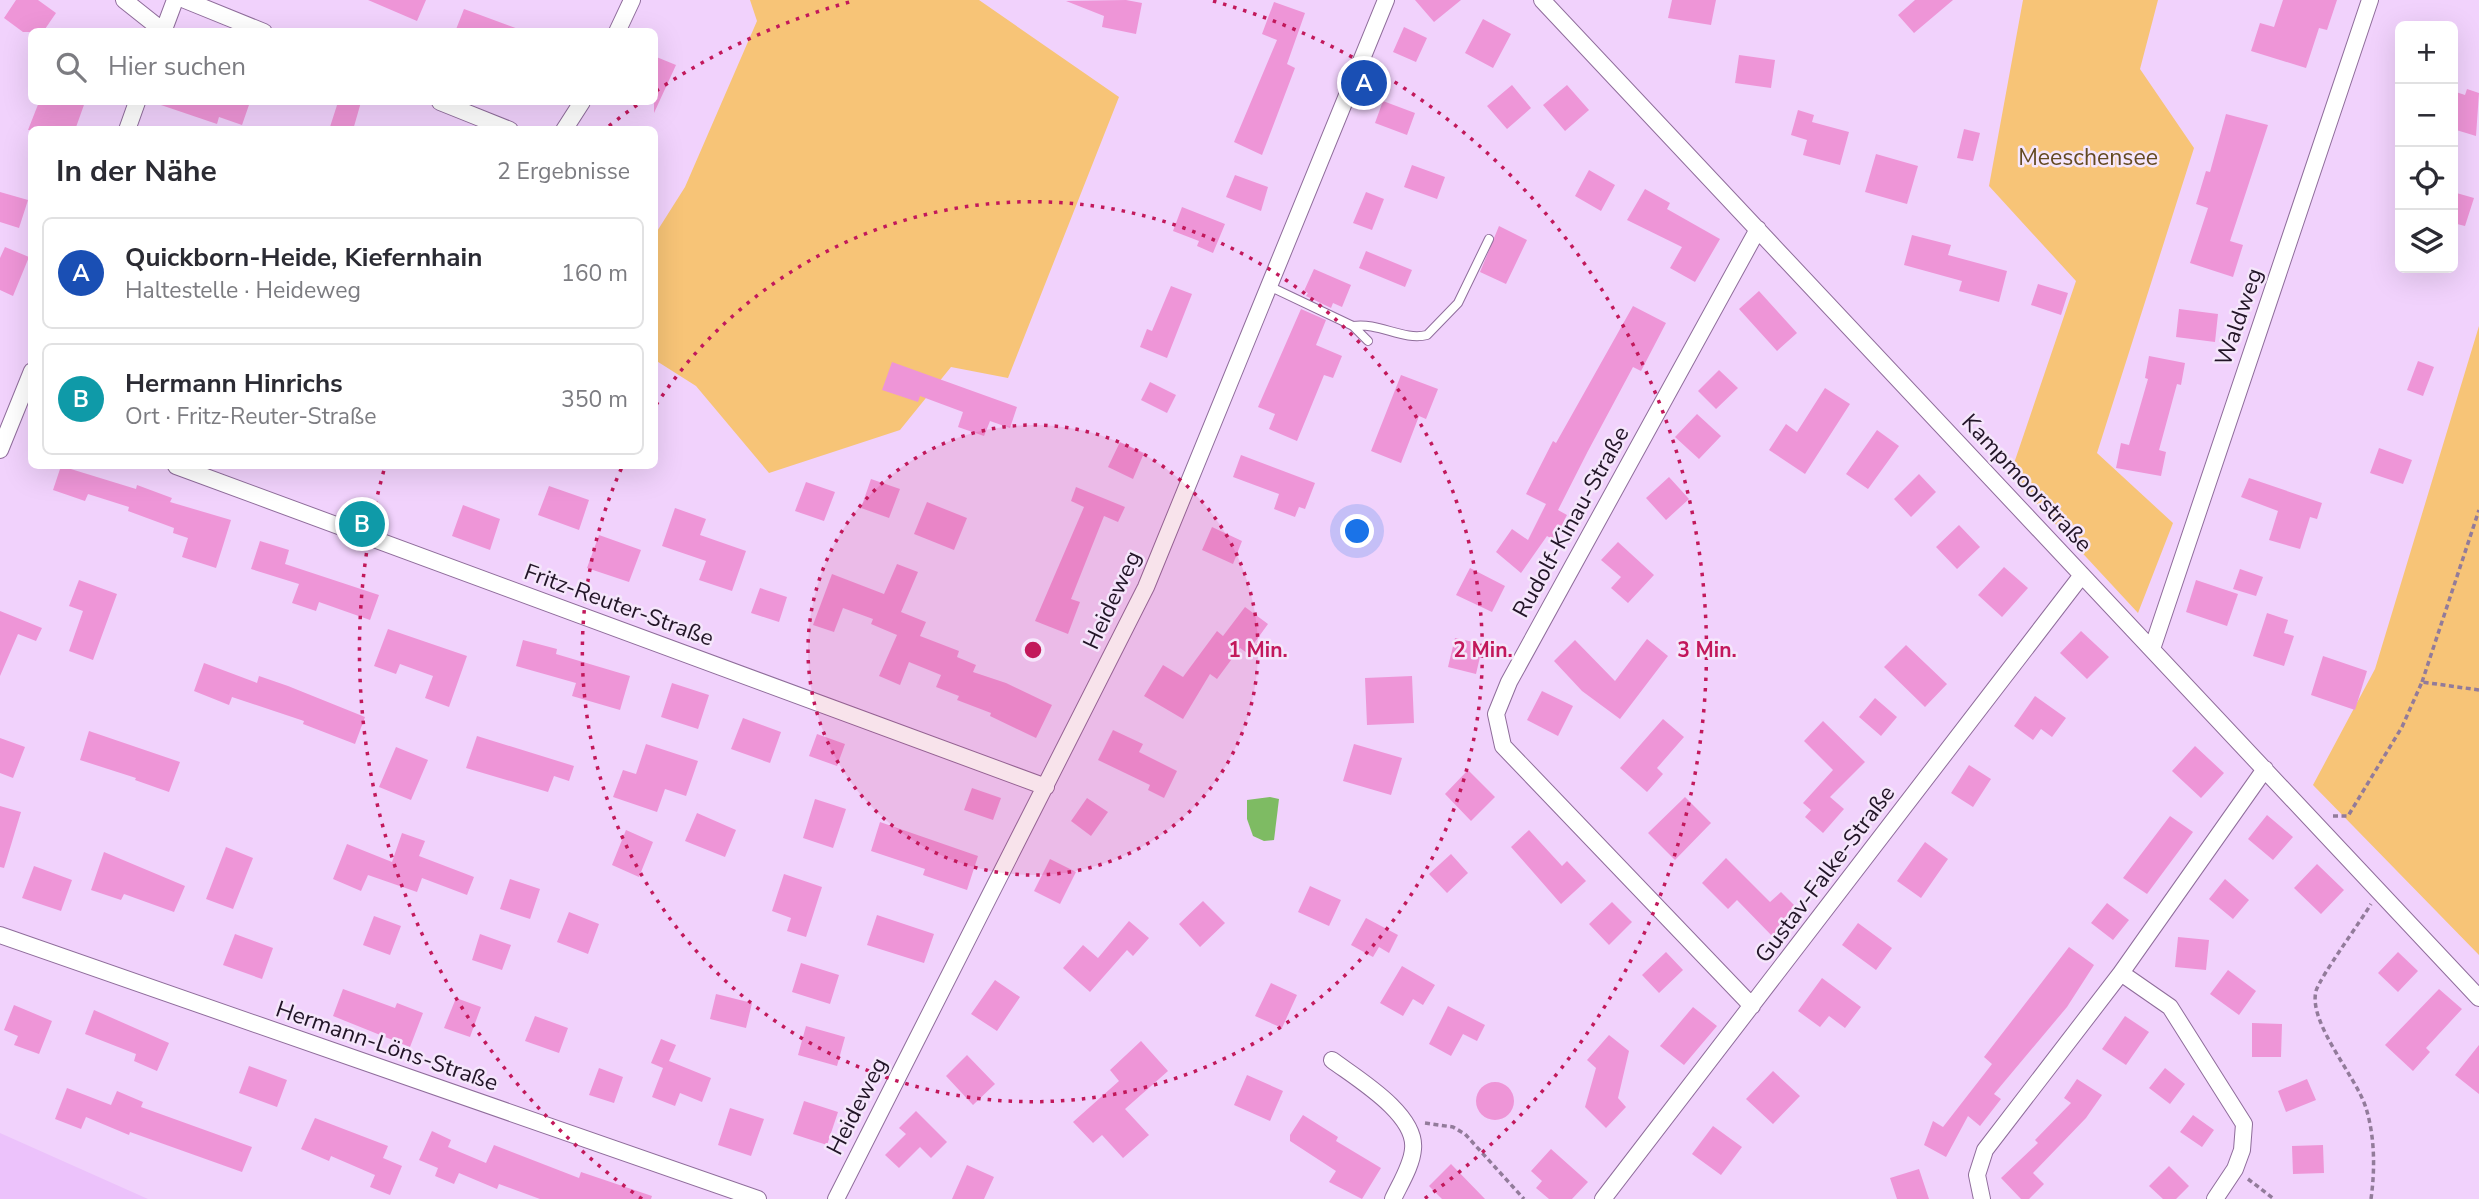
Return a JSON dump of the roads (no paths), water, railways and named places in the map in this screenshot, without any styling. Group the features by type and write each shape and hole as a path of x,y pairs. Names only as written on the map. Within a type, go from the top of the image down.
{"street":[{"path":"124,0 159,28"},
{"path":"164,28 175,0"},
{"path":"184,0 254,28"},
{"path":"619,28 632,0"},
{"name":"Heideweg","path":"836,1199 1146,587 1385,0"},
{"name":"Kampmoorstraße","path":"1542,0 2479,998"},
{"name":"Waldweg","path":"2152,649 2370,0"},
{"path":"128,126 136,105"},
{"path":"448,105 500,126"},
{"path":"567,126 580,105"},
{"name":"Rudolf-Kinau-Straße","path":"1752,1006 1503,746 1496,714 1509,682 1758,229"},
{"path":"0,450 24,410 28,390"},
{"name":"Fritz-Reuter-Straße","path":"184,469 1046,787"},
{"name":"Gustav-Falke-Straße","path":"1603,1199 2082,575"},
{"path":"1982,1199 1977,1175 1985,1150 2121,973 2265,769"},
{"name":"Hermann-Löns-Straße","path":"0,935 758,1199"},
{"path":"2121,973 2170,1007 2244,1124 2242,1150 2235,1169 2215,1199"},
{"path":"1332,1060 1386,1101 1411,1129 1413,1149 1393,1199"}],"lane":[{"path":"1353,326 1369,323 1407,336 1427,335 1458,303 1489,239"},
{"path":"1269,286 1353,326 1368,341"}],"place":[{"name":"Quickborn-Heide, Kiefernhain","path":"1364,83"},
{"name":"Hermann Hinrichs","path":"362,524"}],"park label":[{"name":"Meeschensee","path":"2088,157"}]}
